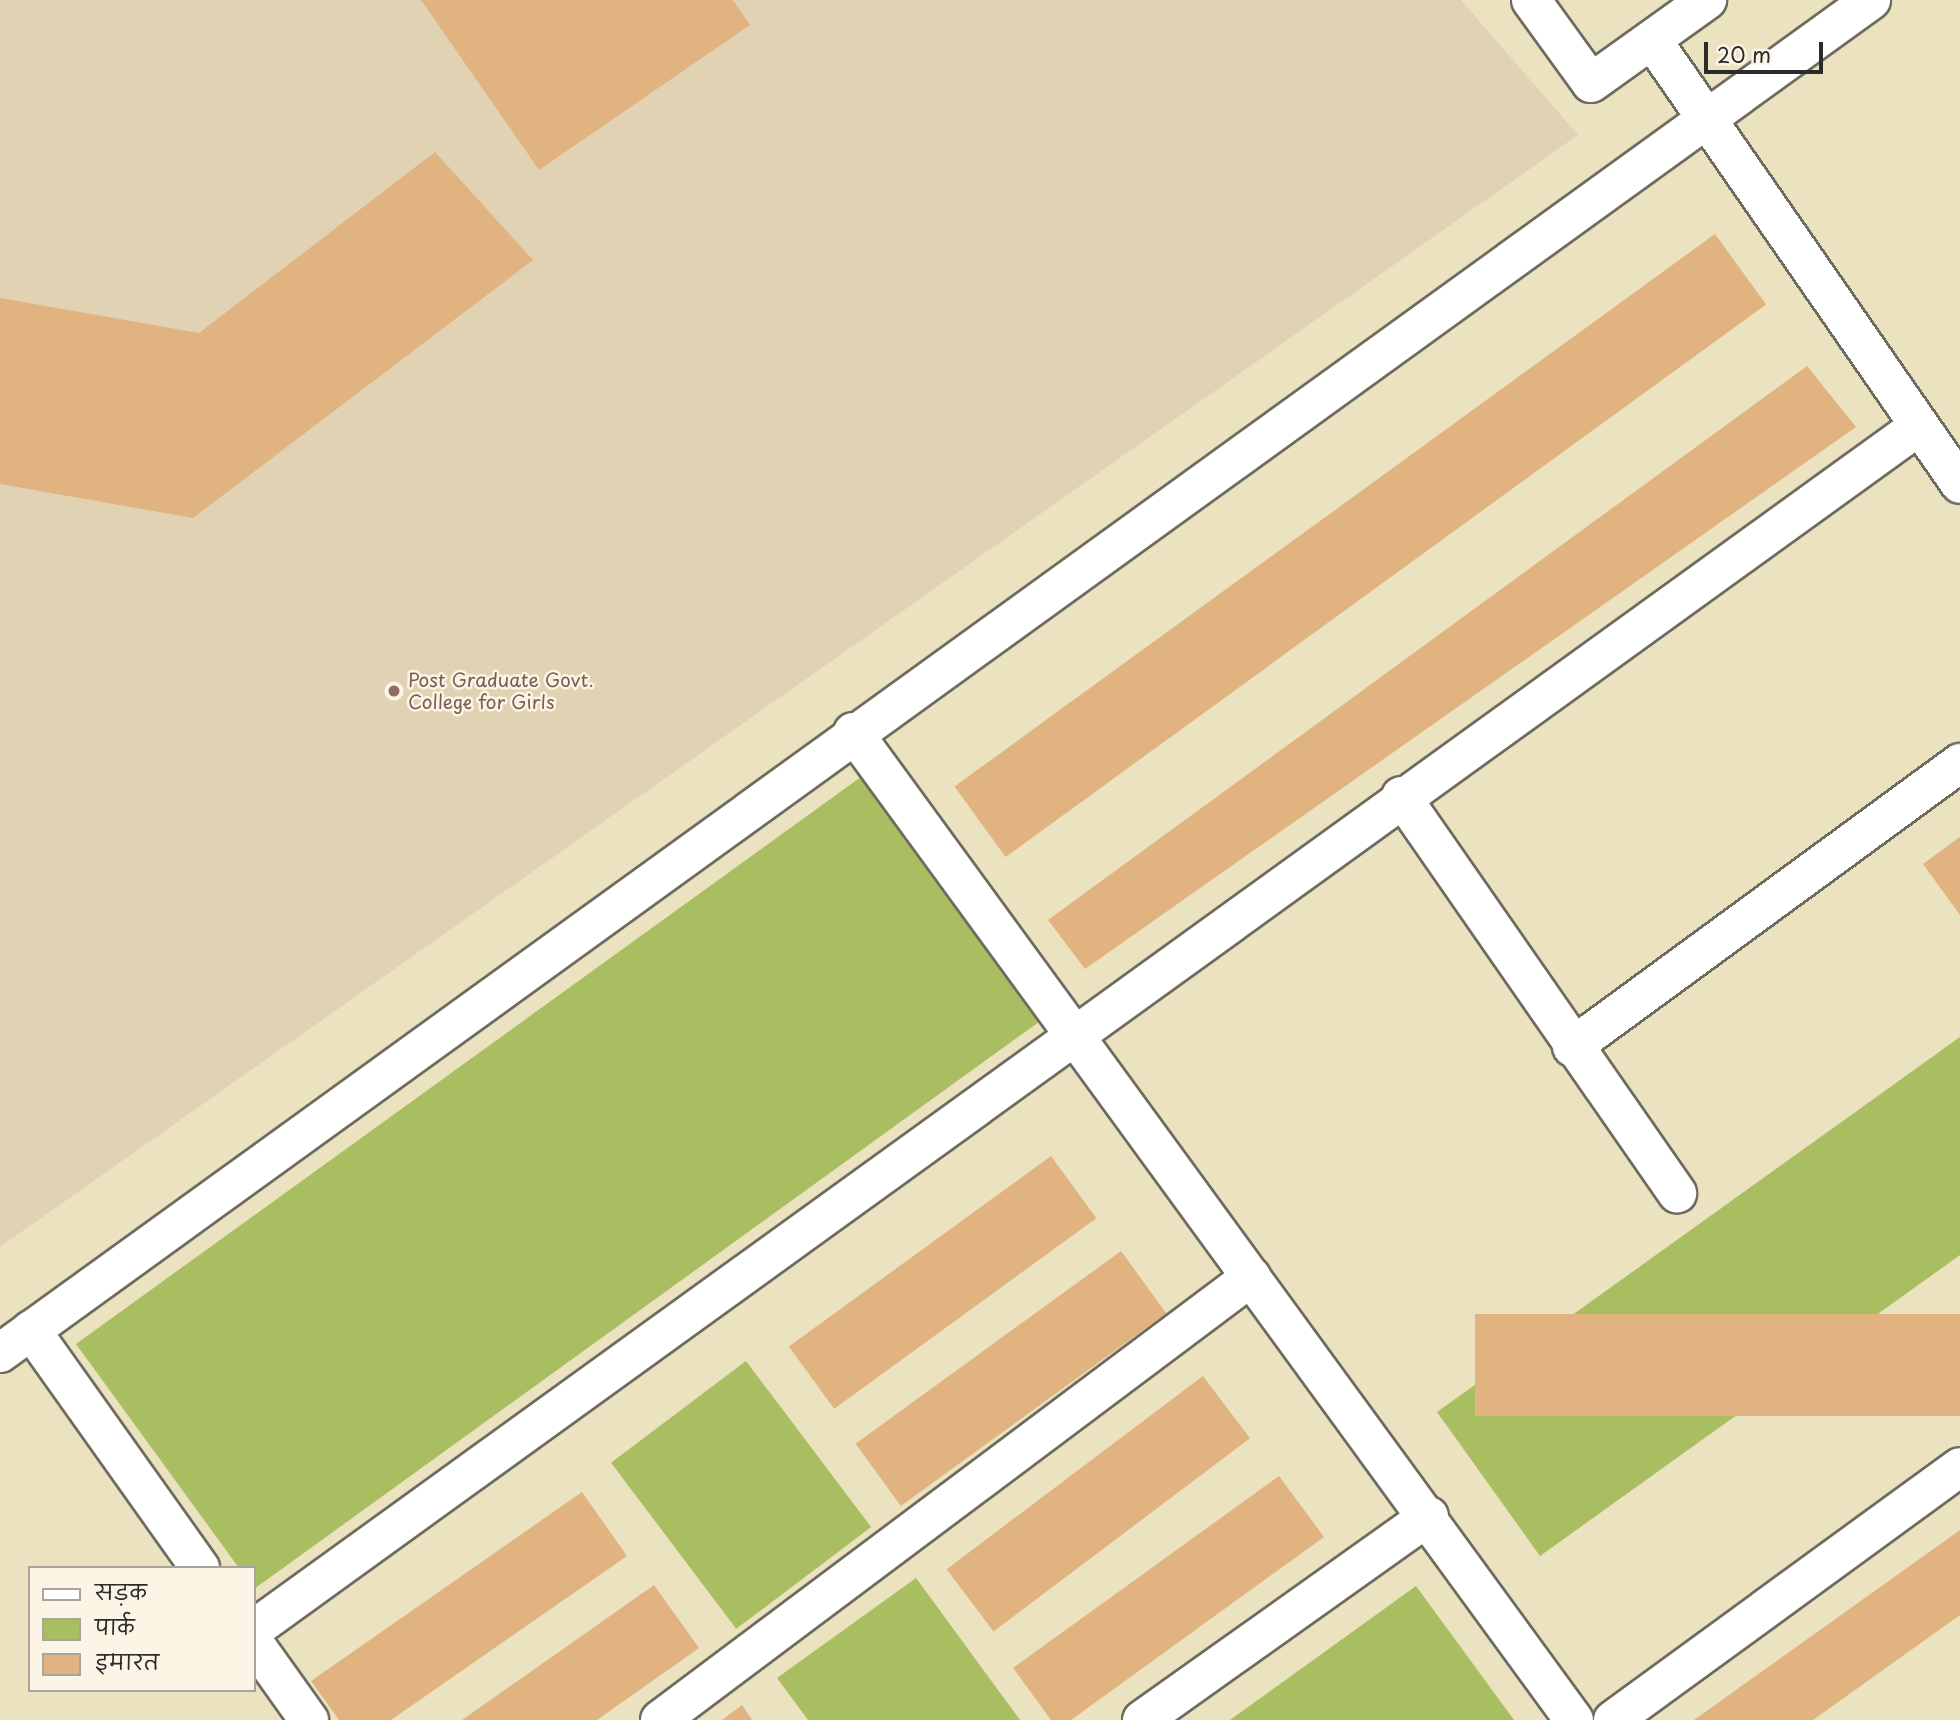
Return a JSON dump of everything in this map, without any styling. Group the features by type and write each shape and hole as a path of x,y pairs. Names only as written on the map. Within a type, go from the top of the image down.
{"street":[{"path":"1531,0 1591,83 1707,0"},
{"path":"0,1353 853,732 1871,0"},
{"path":"1652,40 1960,484"},
{"path":"256,1628 1401,796 1919,426"},
{"path":"853,732 1429,1516 1574,1720"},
{"path":"1572,1046 1960,763"},
{"path":"1401,796 1572,1046 1677,1193"},
{"path":"660,1720 1251,1277"},
{"path":"31,1330 199,1566"},
{"path":"1612,1720 1960,1467"},
{"path":"1142,1720 1429,1516"},
{"path":"256,1646 309,1720"}],"shaded area":[{"name":"Post Graduate Govt. College for Girls","path":"0,0 1461,0 1578,135 0,1247"}],"green space":[{"path":"865,774 1043,1019 256,1588 256,1566 238,1566 76,1344"},
{"path":"1960,1037 1960,1255 1540,1556 1437,1412"},
{"path":"746,1361 871,1527 736,1629 611,1463"},
{"path":"916,1578 1020,1720 808,1720 777,1678"},
{"path":"1416,1586 1514,1720 1230,1720"}],"building":[{"path":"421,0 733,0 750,25 539,170"},
{"path":"435,152 533,260 193,518 0,484 0,298 199,333"},
{"path":"1715,234 1766,304 1006,857 955,787"},
{"path":"1807,366 1856,427 1085,969 1048,920"},
{"path":"1960,837 1960,915 1923,864"},
{"path":"1051,1156 1096,1218 834,1409 789,1346"},
{"path":"1121,1251 1166,1313 901,1506 856,1444"},
{"path":"1475,1314 1960,1314 1960,1416 1475,1416"},
{"path":"1203,1376 1250,1438 994,1631 947,1569"},
{"path":"1279,1476 1324,1537 1071,1720 1051,1720 1013,1668"},
{"path":"582,1492 627,1556 391,1720 339,1720 311,1681"},
{"path":"1960,1530 1960,1615 1813,1720 1694,1720"},
{"path":"654,1585 699,1648 597,1720 462,1720"},
{"path":"742,1705 752,1720 722,1720"}],"place":[{"name":"Post Graduate Govt. College for Girls","path":"394,691"}]}
